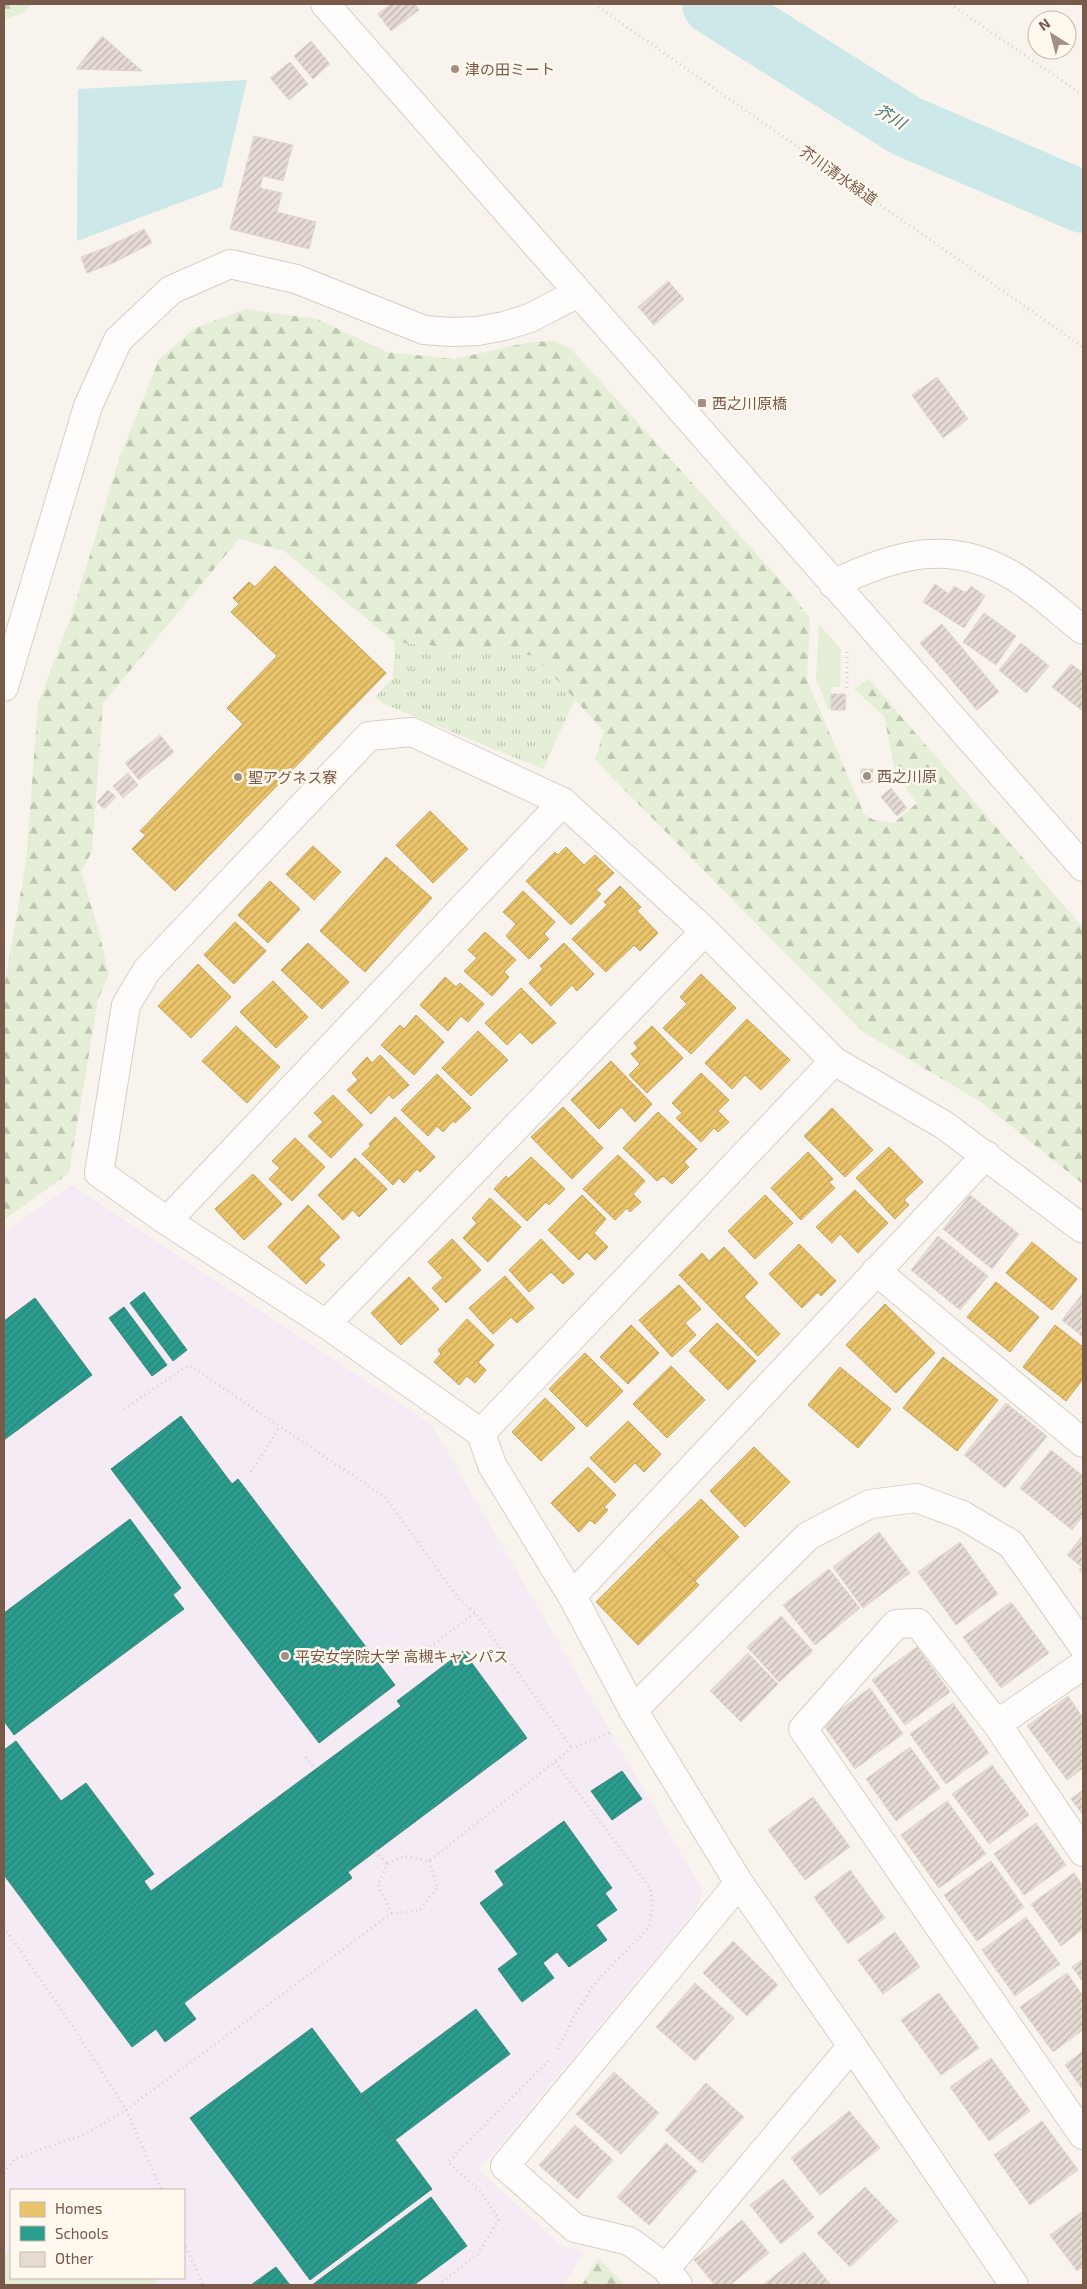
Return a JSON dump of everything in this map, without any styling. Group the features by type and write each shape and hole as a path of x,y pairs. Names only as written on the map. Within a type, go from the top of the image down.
{"street":[{"path":"325,4 1083,867"},
{"path":"4,687 88,406 118,340 171,290 230,264 296,279 424,330 451,332 504,326 530,318 578,293"},
{"path":"833,584 871,566 913,555 950,552 982,561 1011,575 1083,630"},
{"path":"1014,2285 739,1883 633,1710 572,1596 492,1465 481,1433 326,1324 167,1221 99,1173 126,1006 147,970 368,736 412,732 564,802 704,931 834,1061 944,1125 1083,1229"},
{"path":"167,1221 564,802"},
{"path":"326,1324 704,931"},
{"path":"481,1433 834,1061"},
{"path":"572,1596 986,1155"},
{"path":"876,1271 1083,1443"},
{"path":"633,1710 808,1536 870,1504 916,1498 962,1515 1011,1544 1083,1646"},
{"path":"1083,1852 997,1724 918,1623 896,1624 803,1729 957,1955 1083,2135"},
{"path":"997,1724 1083,1665"},
{"path":"739,1883 505,2166 575,2228 629,2241 672,2277 852,2046"}],"path":[{"name":"芥川清水緑道","path":"594,4 1083,347"},
{"path":"950,4 1083,95"},
{"path":"847,640 847,688"},
{"path":"124,1409 189,1365 386,1498 459,1599 475,1614 572,1748"},
{"path":"251,1472 280,1426"},
{"path":"410,1662 475,1614"},
{"path":"392,1913 378,1884 386,1864 405,1856 430,1861 572,1748 614,1732"},
{"path":"306,1757 315,1769"},
{"path":"438,2285 478,2254 499,2219 480,2191 448,2162 555,2053 577,2011 596,1982 648,1927 653,1903 650,1888 555,1762"},
{"path":"376,1850 386,1864"},
{"path":"4,2172 14,2159 85,2134 126,2110 392,1913 419,1911 438,1887 430,1861"},
{"path":"4,1927 72,2025 126,2110 161,2189"},
{"path":"185,2244 203,2285"}],"shaded area":[{"name":"平安女学院大学 高槻キャンパス","path":"72,1185 431,1424 702,1889 698,1907 479,2170 561,2245 584,2253 564,2285 4,2285 4,1232"}],"green space":[{"path":"4,4 32,4 24,12 4,20"},
{"path":"246,309 317,319 387,352 454,359 530,342 555,341 571,349 780,580 810,618 807,680 864,814 874,820 894,823 917,803 896,775 884,716 854,689 869,679 1083,928 1083,1184 981,1102 863,1032 595,760 604,731 534,656 395,642 284,551 239,539 103,703 92,851 81,872 99,932 109,975 98,999 69,1173 4,1220 4,988 26,862 38,704 72,614 119,459 159,359 195,328"},
{"path":"819,624 841,649 840,687 831,687 831,709 828,709 816,679"},
{"path":"395,642 534,656 575,699 543,769 382,703 375,697 393,678"},
{"path":"10,2252 10,2279 154,2279 158,2285 4,2285 4,2256"},
{"path":"598,2258 625,2285 582,2285"}],"water":[{"path":"247,80 222,187 77,241 78,89"}],"building: Homes":[{"name":"聖アグネス寮","path":"275,566 386,673 175,891 132,849 146,835 140,831 243,724 227,708 277,656 231,612 239,604 233,598 249,582 255,587"},
{"path":"430,811 468,849 433,883 396,845"},
{"path":"313,846 341,872 314,900 286,874"},
{"path":"566,847 584,865 595,855 614,873 596,890 601,894 571,925 526,881 555,852 558,855"},
{"path":"386,857 432,898 365,972 320,931"},
{"path":"270,881 300,909 268,943 238,915"},
{"path":"620,886 641,907 637,911 658,933 640,951 634,945 606,972 572,939 607,905 604,902"},
{"path":"523,891 555,922 544,934 549,939 529,959 506,936 516,924 503,912"},
{"path":"235,922 266,951 234,984 204,955"},
{"path":"485,932 516,960 504,972 509,977 492,996 464,971 477,958 468,950"},
{"path":"308,943 349,982 322,1009 281,970"},
{"path":"564,943 594,974 577,991 572,985 551,1006 529,983 543,969 540,966"},
{"path":"198,964 231,997 191,1038 158,1006"},
{"path":"701,974 736,1008 691,1054 663,1028 687,1004 680,997"},
{"path":"445,977 456,987 460,983 484,1004 468,1022 461,1016 448,1031 420,1005"},
{"path":"273,981 308,1017 276,1048 240,1012"},
{"path":"521,988 556,1023 532,1044 520,1032 507,1045 485,1023"},
{"path":"416,1015 444,1042 414,1075 381,1045 400,1025 404,1029"},
{"path":"747,1019 790,1060 761,1090 745,1075 732,1089 705,1063"},
{"path":"236,1026 280,1067 247,1103 202,1061"},
{"path":"652,1026 683,1058 647,1093 629,1075 640,1064 631,1054 638,1048 634,1043"},
{"path":"478,1031 508,1060 471,1096 442,1068"},
{"path":"380,1055 409,1085 393,1099 389,1095 371,1114 347,1090 358,1080 352,1073 367,1057 372,1063"},
{"path":"611,1061 652,1104 635,1122 621,1107 599,1129 571,1100"},
{"path":"701,1073 729,1100 718,1111 729,1122 718,1132 714,1128 701,1142 676,1118 682,1113 672,1103"},
{"path":"437,1074 471,1108 455,1123 453,1121 443,1132 437,1126 428,1136 401,1110"},
{"path":"333,1095 363,1125 331,1158 308,1136 323,1122 314,1113"},
{"path":"563,1107 603,1148 572,1179 531,1137"},
{"path":"832,1108 873,1150 845,1177 804,1136"},
{"path":"658,1112 697,1149 684,1162 689,1167 672,1184 663,1176 657,1181 623,1148"},
{"path":"395,1117 435,1157 420,1172 417,1169 404,1183 399,1178 393,1185 362,1154"},
{"path":"295,1138 325,1167 292,1201 269,1179 280,1168 272,1161"},
{"path":"889,1147 923,1182 904,1200 909,1205 895,1219 856,1178"},
{"path":"808,1152 833,1179 829,1182 835,1188 801,1220 771,1188"},
{"path":"618,1155 645,1181 633,1194 641,1202 630,1212 627,1208 615,1220 583,1189"},
{"path":"531,1157 565,1189 549,1205 546,1202 527,1221 494,1189 506,1176 508,1179"},
{"path":"355,1158 387,1189 359,1217 353,1210 343,1220 318,1195"},
{"path":"253,1174 282,1204 244,1240 215,1209"},
{"path":"855,1190 888,1223 858,1253 840,1234 832,1243 816,1227"},
{"path":"582,1195 606,1219 594,1233 608,1247 595,1260 587,1252 579,1260 548,1230"},
{"path":"765,1195 793,1223 755,1259 728,1231"},
{"path":"490,1198 521,1227 488,1262 463,1238 477,1223 472,1218"},
{"path":"308,1205 340,1237 318,1259 325,1265 306,1284 268,1247"},
{"path":"452,1239 481,1270 446,1303 432,1288 443,1278 428,1262"},
{"path":"541,1239 574,1274 563,1284 551,1272 529,1292 509,1270"},
{"path":"1032,1242 1077,1279 1052,1310 1006,1273"},
{"path":"799,1244 836,1281 821,1296 818,1292 802,1308 769,1274"},
{"path":"724,1247 758,1283 744,1297 780,1334 758,1356 679,1275 702,1253 709,1261"},
{"path":"505,1276 534,1308 517,1323 511,1317 493,1334 469,1308"},
{"path":"409,1277 439,1309 401,1345 371,1313"},
{"path":"996,1282 1039,1317 1010,1352 967,1317"},
{"path":"679,1285 701,1309 685,1323 696,1335 672,1357 639,1320"},
{"path":"885,1304 935,1353 896,1393 846,1345"},
{"path":"467,1319 494,1345 478,1362 486,1370 475,1383 467,1376 459,1385 434,1362 441,1354 438,1350"},
{"path":"717,1323 756,1361 728,1390 689,1351"},
{"path":"631,1325 659,1353 628,1384 600,1357"},
{"path":"1055,1325 1083,1347 1083,1379 1066,1401 1023,1367"},
{"path":"585,1353 623,1391 587,1427 549,1389"},
{"path":"943,1357 998,1400 957,1451 903,1408"},
{"path":"671,1366 705,1400 667,1438 633,1404"},
{"path":"840,1367 891,1409 858,1448 808,1405"},
{"path":"545,1398 575,1428 541,1461 512,1432"},
{"path":"628,1421 661,1454 644,1472 635,1463 615,1483 590,1458"},
{"path":"754,1447 790,1482 745,1527 710,1491"},
{"path":"588,1467 616,1495 604,1507 608,1510 595,1524 590,1520 579,1532 551,1503"},
{"path":"701,1499 739,1537 695,1581 656,1542"},
{"path":"656,1542 699,1585 638,1645 596,1602"}],"building: Schools":[{"path":"144,1292 187,1350 173,1361 130,1303"},
{"path":"35,1298 92,1375 4,1440 4,1321"},
{"path":"124,1307 167,1365 152,1376 109,1318"},
{"path":"181,1416 232,1484 238,1479 395,1685 319,1743 111,1469"},
{"path":"130,1519 181,1588 173,1595 184,1609 14,1735 4,1721 4,1613"},
{"path":"463,1651 527,1738 348,1872 352,1878 184,2003 196,2019 165,2042 156,2029 132,2047 4,1875 4,1750 16,1741 61,1801 86,1783 154,1874 144,1881 151,1891 401,1706 397,1701"},
{"path":"622,1771 642,1799 612,1820 591,1791"},
{"path":"564,1821 612,1888 605,1893 617,1910 596,1925 607,1940 569,1967 557,1952 543,1963 554,1978 522,2002 498,1969 518,1954 480,1903 504,1885 495,1871"},
{"path":"476,2009 510,2054 395,2140 361,2094"},
{"path":"312,2028 432,2189 310,2280 190,2118"},
{"path":"431,2197 467,2246 414,2285 312,2285"},
{"path":"276,2267 290,2285 251,2285"}],"building: Other":[{"path":"391,4 415,4 419,10 391,31 378,14"},
{"path":"102,36 142,71 76,69"},
{"path":"311,41 330,64 313,79 294,56"},
{"path":"290,62 308,84 289,100 270,78"},
{"path":"254,136 293,145 283,181 263,176 260,188 282,193 277,212 316,222 309,249 230,229"},
{"path":"144,229 152,243 113,263 107,247"},
{"path":"107,247 113,263 87,273 81,257"},
{"path":"668,281 684,299 654,325 638,307"},
{"path":"937,377 968,419 943,438 912,395"},
{"path":"935,584 949,594 954,586 966,593 971,586 985,596 964,628 923,602"},
{"path":"984,613 1016,636 996,665 963,642"},
{"path":"942,624 999,692 977,710 920,643"},
{"path":"1021,643 1049,666 1026,693 999,670"},
{"path":"1071,664 1083,673 1083,706 1081,710 1052,687"},
{"path":"831,694 846,694 845,710 831,710"},
{"path":"160,735 174,752 139,780 125,763"},
{"name":"西之川原","path":"861,769 873,769 872,782 861,783"},
{"path":"128,773 138,785 123,798 113,786"},
{"path":"891,788 907,808 897,816 881,797"},
{"path":"108,790 116,797 104,809 97,802"},
{"path":"970,1195 1019,1234 992,1269 943,1229"},
{"path":"938,1236 988,1276 960,1310 911,1270"},
{"path":"1083,1293 1083,1337 1062,1320"},
{"path":"1006,1403 1047,1436 1005,1488 964,1455"},
{"path":"1051,1450 1083,1476 1083,1516 1072,1530 1020,1488"},
{"path":"879,1532 910,1573 863,1608 833,1567"},
{"path":"1083,1535 1083,1574 1079,1570 1082,1567 1067,1555"},
{"path":"960,1542 998,1594 956,1625 918,1572"},
{"path":"829,1569 860,1608 815,1645 783,1605"},
{"path":"1011,1602 1049,1653 1001,1688 963,1637"},
{"path":"781,1616 813,1651 779,1682 747,1647"},
{"path":"917,1647 950,1692 905,1725 872,1680"},
{"path":"748,1653 778,1684 741,1722 710,1691"},
{"path":"870,1688 903,1734 855,1769 822,1723"},
{"path":"1068,1696 1083,1718 1083,1768 1067,1780 1027,1726"},
{"path":"953,1703 989,1753 946,1784 910,1734"},
{"path":"910,1747 940,1788 896,1821 866,1779"},
{"path":"992,1765 1029,1815 989,1844 952,1794"},
{"path":"1083,1790 1083,1815 1071,1799"},
{"path":"813,1797 850,1847 805,1880 768,1830"},
{"path":"947,1801 986,1854 939,1888 901,1835"},
{"path":"1036,1823 1066,1865 1024,1895 994,1854"},
{"path":"991,1861 1024,1907 977,1941 944,1895"},
{"path":"850,1870 885,1918 848,1944 814,1897"},
{"path":"1074,1873 1083,1886 1083,1929 1061,1946 1031,1904"},
{"path":"1026,1917 1060,1964 1015,1996 982,1950"},
{"path":"895,1932 920,1967 883,1994 858,1960"},
{"path":"733,1941 778,1985 747,2016 703,1973"},
{"path":"1083,1959 1083,1982 1072,1967"},
{"path":"1067,1973 1083,1996 1083,2030 1053,2052 1020,2007"},
{"path":"695,1983 734,2018 695,2061 656,2027"},
{"path":"939,1993 979,2048 941,2075 901,2020"},
{"path":"1083,2051 1083,2090 1065,2065"},
{"path":"991,2058 1030,2111 989,2141 950,2087"},
{"path":"614,2072 659,2113 621,2154 576,2114"},
{"path":"706,2083 744,2117 702,2163 665,2130"},
{"path":"849,2111 880,2148 820,2195 791,2158"},
{"path":"1042,2121 1078,2170 1030,2205 994,2155"},
{"path":"575,2125 613,2160 577,2199 539,2165"},
{"path":"666,2143 697,2171 649,2225 617,2197"},
{"path":"783,2179 814,2217 781,2244 750,2205"},
{"path":"865,2187 898,2221 850,2267 817,2233"},
{"path":"1083,2211 1083,2267 1077,2271 1050,2235"},
{"path":"742,2220 769,2253 730,2285 715,2285 694,2260"},
{"path":"804,2252 831,2285 763,2285"}],"waterway":[{"name":"芥川","path":"713,4 906,126 1083,202"}],"place":[{"name":"津の田ミート","path":"455,69"},
{"name":"西之川原橋","path":"702,403"},
{"name":"西之川原","path":"867,776"},
{"name":"聖アグネス寮","path":"238,777"},
{"name":"平安女学院大学 高槻キャンパス","path":"285,1656"}]}
